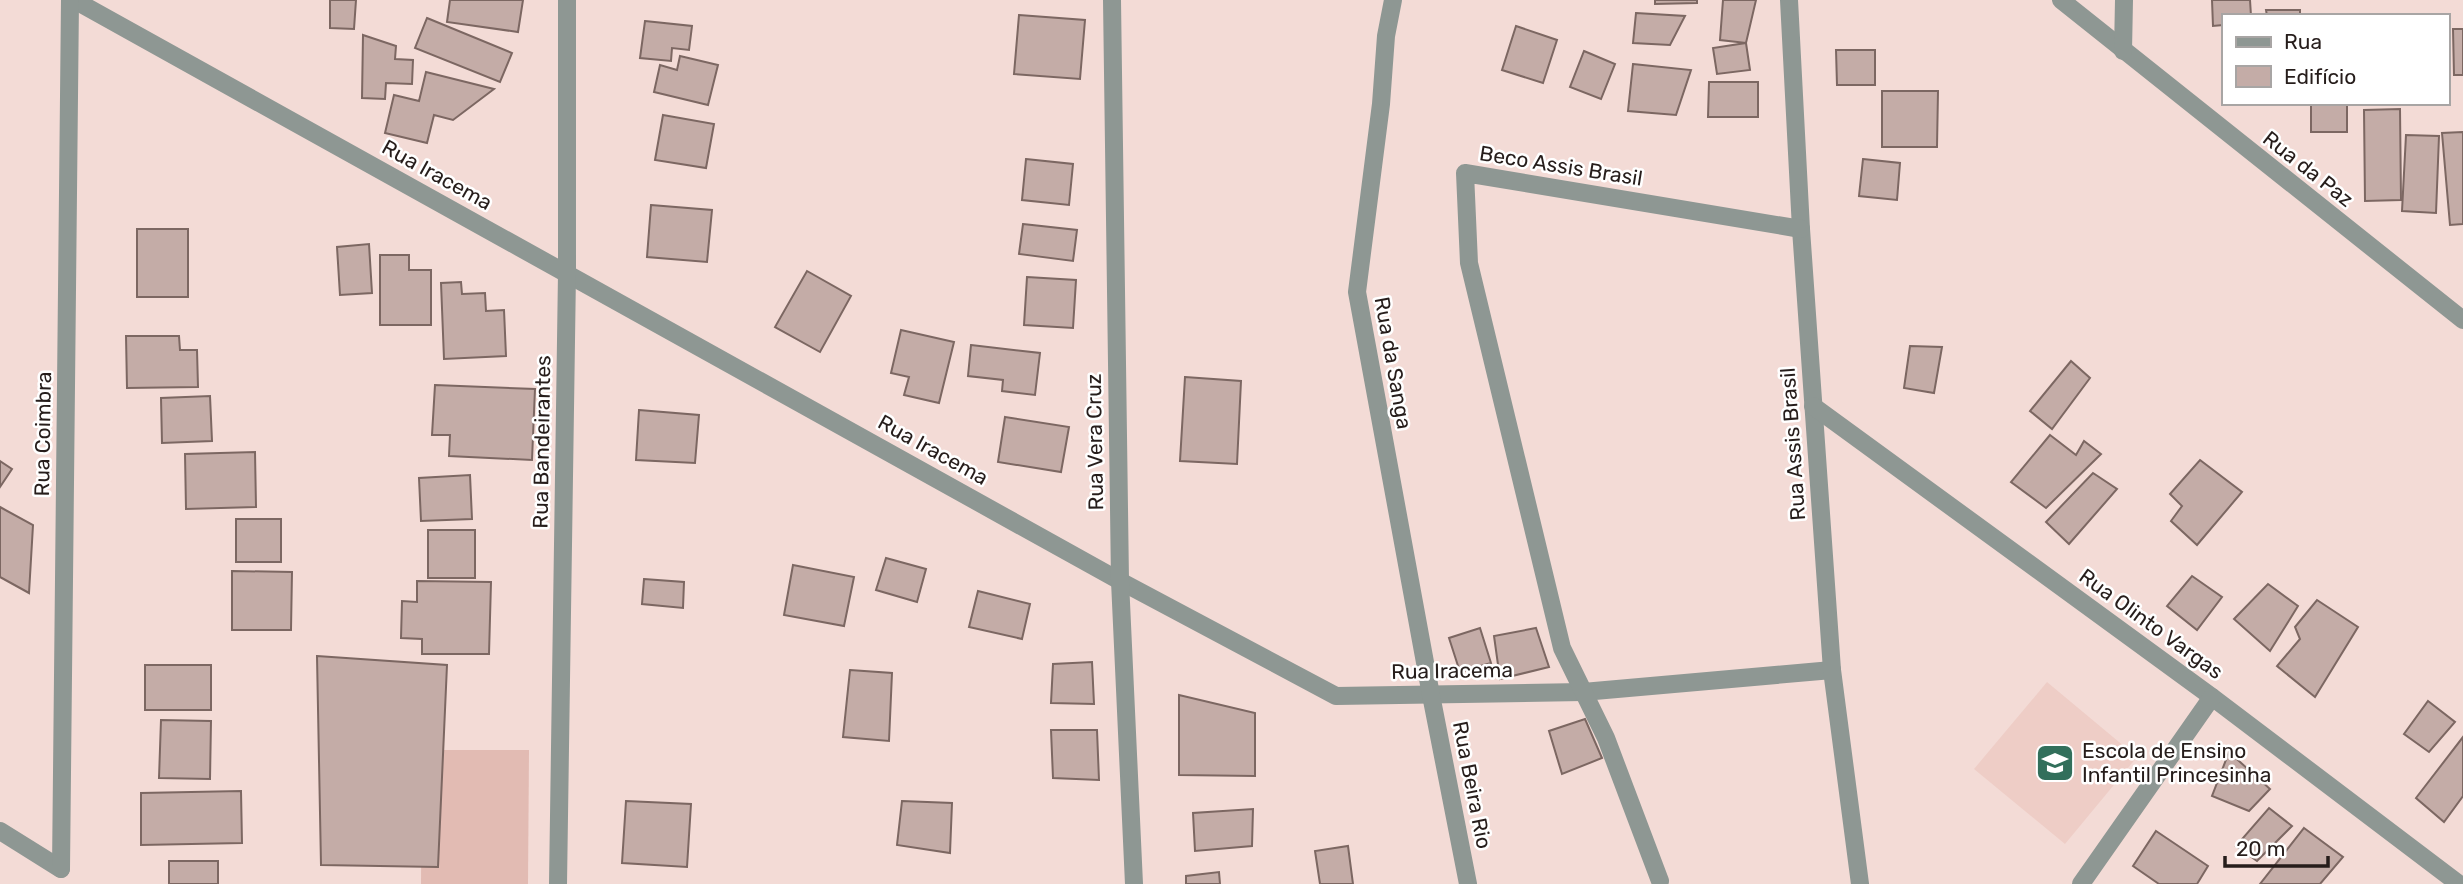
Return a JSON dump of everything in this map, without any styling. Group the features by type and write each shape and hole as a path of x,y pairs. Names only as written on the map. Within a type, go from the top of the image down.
{"street":[{"name":"Rua Iracema","path":"72,0 1120,581 1336,696 1583,692 1832,670"},
{"name":"Rua Coimbra","path":"0,831 61,869 72,0"},
{"name":"Rua Bandeirantes","path":"558,884 567,273 567,0"},
{"name":"Rua Vera Cruz","path":"1112,0 1120,581 1134,884"},
{"name":"Rua da Sanga","path":"1393,0 1386,36 1381,104 1357,292 1431,695"},
{"name":"Rua Assis Brasil","path":"1789,0 1801,229 1832,670 1860,884"},
{"name":"Rua da Paz","path":"2061,0 2463,320"},
{"path":"2123,51 2124,0"},
{"name":"Beco Assis Brasil","path":"1583,692 1562,648 1492,365 1469,263 1465,173 1801,229"},
{"name":"Rua Olinto Vargas","path":"1813,406 2212,697 2459,884"},
{"path":"1583,692 1606,738 1660,881"},
{"name":"Rua Beira Rio","path":"1431,695 1468,884"},
{"path":"2081,884 2212,697"}],"shaded area":[{"name":"Escola de Ensino Infantil Princesinha","path":"2047,682 2137,757 2065,844 1974,769"},
{"path":"422,750 529,750 528,884 421,884"}],"building":[{"path":"330,0 356,0 354,29 330,28"},
{"path":"450,0 523,0 518,32 447,22"},
{"path":"1655,0 1697,0 1697,3 1655,4"},
{"path":"1723,0 1756,0 1746,43 1720,40"},
{"path":"2212,0 2250,0 2251,14 2222,14 2222,25 2213,26"},
{"path":"2266,10 2300,10 2300,14 2267,14"},
{"path":"1636,13 1685,16 1670,45 1633,43"},
{"path":"1019,15 1085,20 1080,79 1014,74"},
{"path":"427,18 512,53 500,82 415,48"},
{"path":"645,21 692,26 689,50 672,48 671,61 640,58"},
{"path":"1516,26 1557,40 1543,83 1502,70"},
{"path":"2453,29 2463,29 2463,75 2454,75"},
{"path":"363,35 396,46 395,59 413,60 412,84 386,83 385,99 362,98"},
{"path":"1746,43 1750,70 1717,74 1713,48"},
{"path":"1836,50 1875,50 1875,85 1837,85"},
{"path":"1584,51 1615,64 1601,99 1570,87"},
{"path":"680,56 718,65 708,105 654,92 660,65 677,70"},
{"path":"1633,64 1691,70 1676,115 1628,111"},
{"path":"426,72 494,89 453,120 434,115 427,143 385,133 394,95 419,101"},
{"path":"1709,82 1758,82 1758,117 1708,117"},
{"path":"1882,91 1938,91 1937,147 1882,147"},
{"path":"2311,105 2347,105 2347,132 2311,132"},
{"path":"2400,109 2401,200 2365,201 2364,110"},
{"path":"663,115 714,124 706,168 655,160"},
{"path":"2463,132 2463,224 2450,225 2442,133"},
{"path":"2406,135 2439,136 2436,213 2402,211"},
{"path":"1026,159 1073,164 1069,205 1022,200"},
{"path":"1863,159 1900,163 1897,200 1859,196"},
{"path":"651,205 712,210 707,262 647,257"},
{"path":"1023,224 1077,230 1073,261 1019,254"},
{"path":"137,229 188,229 188,297 137,297"},
{"path":"369,244 372,293 340,295 337,247"},
{"path":"380,255 409,255 409,270 431,270 431,325 380,325"},
{"path":"807,271 851,296 820,352 775,327"},
{"path":"1027,277 1076,280 1073,328 1024,325"},
{"path":"461,282 462,294 485,293 486,311 504,310 506,356 444,359 441,283"},
{"path":"901,330 954,342 939,403 904,395 909,377 891,373"},
{"path":"126,336 179,336 180,350 197,350 198,387 127,388"},
{"path":"971,345 1040,353 1035,395 1002,391 1003,380 968,376"},
{"path":"1910,346 1942,347 1934,393 1904,388"},
{"path":"2071,361 2090,378 2052,429 2030,411"},
{"path":"1185,377 1241,381 1237,464 1180,461"},
{"path":"435,385 535,389 532,460 449,456 450,435 432,435"},
{"path":"210,396 212,441 162,443 161,398"},
{"path":"639,410 699,415 695,463 636,460"},
{"path":"1005,417 1069,427 1061,472 998,462"},
{"path":"2050,435 2076,455 2084,441 2101,454 2046,508 2011,482"},
{"path":"255,452 256,507 186,509 185,454"},
{"path":"2200,460 2242,492 2197,545 2171,521 2182,506 2170,494"},
{"path":"0,461 12,469 0,487"},
{"path":"2093,473 2117,489 2069,544 2046,522"},
{"path":"470,475 472,519 421,521 419,478"},
{"path":"0,507 33,525 29,593 0,577"},
{"path":"236,519 281,519 281,562 236,562"},
{"path":"428,530 475,530 475,578 428,578"},
{"path":"886,558 926,569 917,602 876,590"},
{"path":"793,565 854,577 844,626 784,615"},
{"path":"232,571 292,572 291,630 232,630"},
{"path":"2192,576 2222,597 2197,630 2167,606"},
{"path":"644,579 684,582 683,608 642,604"},
{"path":"417,581 491,582 489,654 422,654 422,639 401,638 402,601 417,602"},
{"path":"2268,584 2298,606 2270,651 2234,619"},
{"path":"978,591 1030,604 1022,639 969,627"},
{"path":"2317,600 2358,627 2315,697 2277,666 2300,639 2295,627"},
{"path":"1480,628 1491,663 1460,672 1449,638"},
{"path":"1536,628 1549,667 1500,679 1494,636"},
{"path":"317,656 447,665 438,867 321,865"},
{"path":"1092,662 1094,704 1051,703 1053,664"},
{"path":"145,665 211,665 211,710 145,710"},
{"path":"850,670 892,673 889,741 843,737"},
{"path":"1179,695 1255,713 1255,776 1179,775"},
{"path":"2428,701 2455,722 2429,752 2404,734"},
{"path":"1585,719 1602,758 1562,774 1549,731"},
{"path":"161,720 211,721 210,779 159,778"},
{"path":"1051,730 1097,730 1099,780 1053,778"},
{"path":"2463,737 2463,796 2444,822 2416,798"},
{"path":"2229,752 2270,789 2249,811 2212,796"},
{"path":"241,791 242,843 141,845 141,793"},
{"path":"626,801 691,804 687,867 622,863"},
{"path":"902,801 952,803 950,853 897,845"},
{"path":"2269,808 2292,826 2257,861 2236,846"},
{"path":"1253,809 1252,846 1195,851 1193,813"},
{"path":"2304,828 2343,857 2320,884 2260,884"},
{"path":"2156,831 2208,866 2197,884 2159,884 2133,866"},
{"path":"1348,846 1353,884 1320,884 1315,851"},
{"path":"169,861 218,861 218,884 169,884"},
{"path":"1219,872 1220,884 1186,884 1186,876"}],"place":[{"name":"Escola de Ensino Infantil Princesinha","path":"2055,763"}]}
